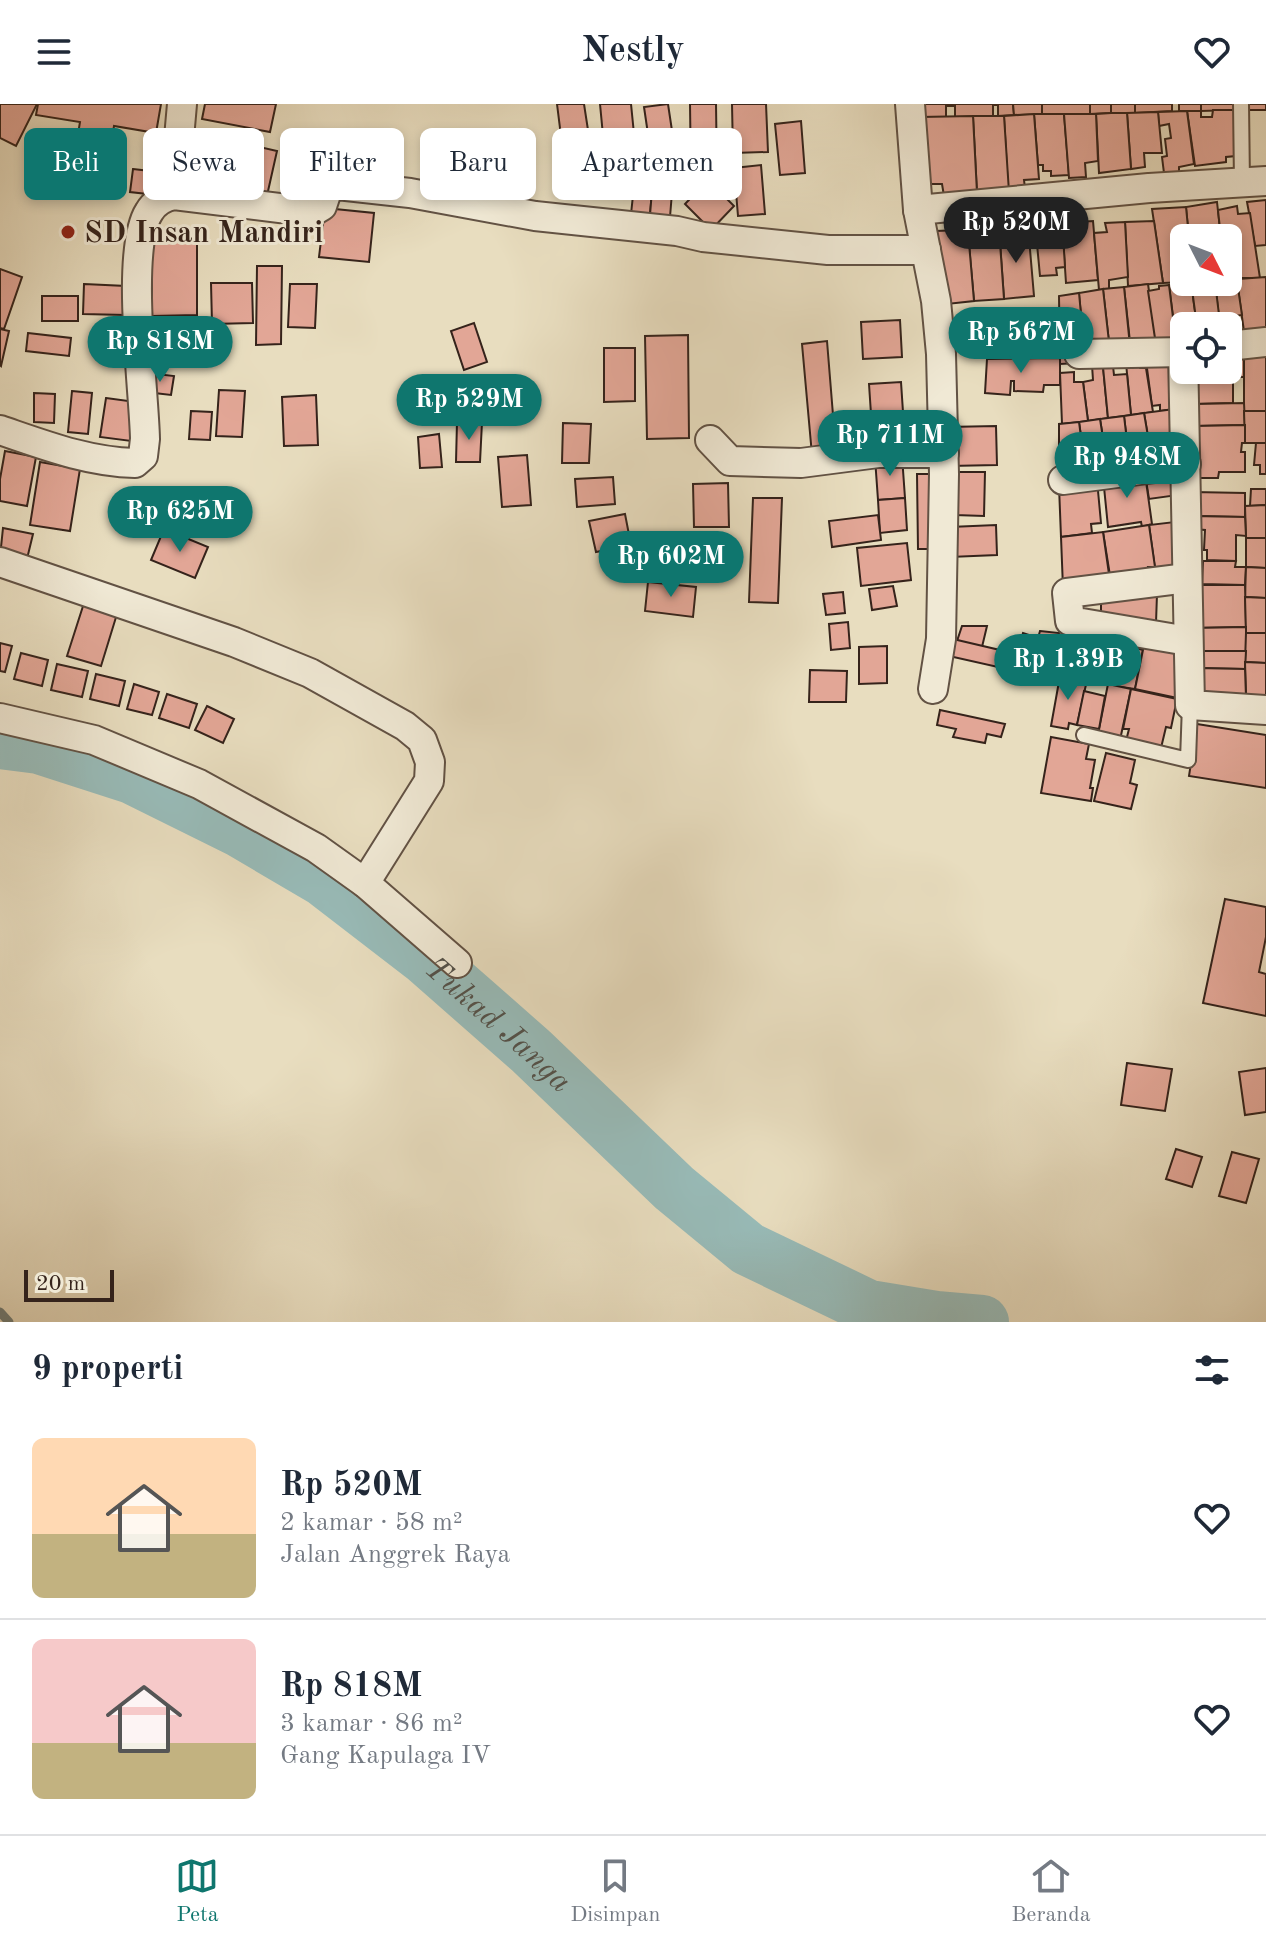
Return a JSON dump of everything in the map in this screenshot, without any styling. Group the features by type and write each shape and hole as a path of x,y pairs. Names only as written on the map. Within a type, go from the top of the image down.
{"street":[{"path":"0,430 66,453 115,463 135,463 143,456 145,439 137,260 144,222 163,201 182,104"},
{"path":"910,104 918,210 939,322 944,453 941,639 933,689"},
{"path":"918,210 1149,188 1254,182"},
{"path":"163,201 312,212 322,206 328,188 337,185 410,193 535,216 677,231 703,237 828,250 926,250"},
{"path":"1242,345 1266,342"},
{"path":"1079,354 1170,352"},
{"path":"1185,384 1190,705 1266,710"},
{"path":"710,440 730,461 801,463 878,453 944,453"},
{"path":"1063,480 1186,464"},
{"path":"0,562 234,642 310,673 405,726 422,740 430,762 429,781 365,883"},
{"path":"1187,578 1067,593 1070,621 1188,641"},
{"path":"0,718 94,740 199,784 316,848 365,883 457,963"}],"lane":[{"path":"1241,104 1254,182"},
{"path":"1084,735 1188,760 1190,705"}],"building":[{"path":"0,104 37,104 16,146 0,138"},
{"path":"38,104 161,104 157,128 143,128 143,131 114,126 79,128 80,122 36,115"},
{"path":"205,104 276,104 270,132 264,128 202,119"},
{"path":"557,104 584,104 588,128 560,128"},
{"path":"600,104 631,104 633,128 602,128"},
{"path":"668,104 672,128 647,128 644,107"},
{"path":"690,104 716,104 716,128 690,128"},
{"path":"732,104 766,104 768,152 742,153 742,128 732,128"},
{"path":"918,104 955,106 946,106 946,117 920,117"},
{"path":"955,104 998,105 993,105 993,116 955,117"},
{"path":"998,104 1013,104 1014,115 998,116"},
{"path":"1013,104 1042,104 1042,114 1014,115"},
{"path":"1042,104 1090,104 1090,114 1042,114"},
{"path":"1090,104 1111,104 1111,113 1090,114"},
{"path":"1111,104 1135,104 1135,113 1111,113"},
{"path":"1135,104 1172,104 1172,111 1135,113"},
{"path":"1179,104 1201,104 1201,111 1179,111"},
{"path":"1201,104 1234,104 1234,110 1201,111"},
{"path":"1244,104 1266,104 1266,110 1244,110"},
{"path":"1213,110 1234,110 1236,156 1226,157 1226,162 1195,166 1187,111 1201,111 1201,117 1212,117"},
{"path":"1187,111 1194,164 1179,167 1179,178 1165,181 1162,157 1167,156 1165,139 1171,138 1169,124 1159,126 1158,112"},
{"path":"1158,112 1162,153 1144,153 1145,167 1131,169 1127,113"},
{"path":"1127,113 1131,169 1099,173 1096,114"},
{"path":"1034,114 1064,114 1069,175 1051,176 1051,171 1043,171 1043,165 1038,165"},
{"path":"1034,114 1039,179 1024,180 1025,188 1008,188 1004,116"},
{"path":"1064,114 1096,114 1098,161 1085,163 1086,177 1069,178"},
{"path":"973,116 1004,116 1009,192 977,193"},
{"path":"973,116 977,193 944,196 942,184 924,184 920,117"},
{"path":"801,121 805,173 780,175 775,124"},
{"path":"264,148 277,151 264,200"},
{"path":"761,165 765,214 738,216 737,200 742,200 742,167"},
{"path":"133,169 143,170 143,193 130,192"},
{"path":"633,200 651,200 650,215 631,214"},
{"path":"651,200 671,200 670,217 650,215"},
{"path":"689,200 728,200 734,206 711,230 685,204"},
{"path":"1266,200 1266,245 1255,246 1247,202"},
{"path":"1217,202 1219,224 1188,224 1186,207"},
{"path":"1237,206 1238,214 1250,213 1260,278 1242,278 1242,224 1220,224 1218,210"},
{"path":"1186,207 1188,224 1170,224 1170,283 1163,283 1152,209"},
{"path":"325,208 374,213 369,262 319,257"},
{"path":"1093,221 1098,280 1066,283 1062,223"},
{"path":"1154,221 1163,283 1128,286 1125,222"},
{"path":"1125,222 1128,277 1109,280 1109,289 1099,290 1094,233 1107,232 1105,223"},
{"path":"1012,226 1013,237 1029,238 1034,296 1004,299 999,227"},
{"path":"999,229 1004,299 974,301 968,233"},
{"path":"961,230 961,243 969,243 974,301 947,304 936,231"},
{"path":"1063,235 1065,267 1056,268 1057,275 1040,276 1037,244 1044,243 1044,236"},
{"path":"197,237 197,315 152,316 152,238"},
{"path":"257,266 282,266 281,344 256,345"},
{"path":"0,269 22,277 4,329 0,328"},
{"path":"1266,277 1266,336 1245,339 1239,296 1242,296 1242,279"},
{"path":"211,283 252,283 253,323 212,324"},
{"path":"84,284 126,286 125,315 83,314"},
{"path":"290,284 317,284 315,328 288,327"},
{"path":"1148,284 1156,341 1131,351 1124,287"},
{"path":"1169,285 1172,312 1170,343 1156,345 1148,291 1159,289 1159,286"},
{"path":"1124,287 1130,346 1109,342 1103,289"},
{"path":"1103,289 1109,342 1084,347 1079,293"},
{"path":"1079,293 1084,347 1078,363 1060,364 1059,296"},
{"path":"42,296 78,296 78,321 42,321"},
{"path":"1170,296 1193,296 1195,312 1172,312"},
{"path":"1193,296 1217,296 1219,312 1195,312"},
{"path":"1217,296 1239,296 1242,312 1218,312"},
{"path":"900,320 902,357 863,359 861,322"},
{"path":"474,323 487,362 464,370 451,331"},
{"path":"192,328 195,363 173,364 170,329"},
{"path":"0,329 9,331 1,366 0,365"},
{"path":"28,333 71,338 69,356 26,351"},
{"path":"688,335 689,438 647,439 645,336"},
{"path":"827,341 836,452 812,455 802,344"},
{"path":"1266,346 1266,411 1244,411 1244,350"},
{"path":"604,348 635,348 635,401 604,402"},
{"path":"1244,350 1244,377 1242,377"},
{"path":"1060,358 1060,385 1044,385 1043,392 1014,391 1014,381 1011,381 1010,395 985,393 987,359"},
{"path":"1146,361 1170,363 1170,384 1177,384 1182,408 1160,411 1160,405 1152,406"},
{"path":"1138,362 1140,368 1146,368 1153,412 1131,415 1126,363"},
{"path":"1092,365 1103,367 1108,418 1088,421 1083,382 1093,380"},
{"path":"1113,366 1114,375 1127,374 1131,415 1108,418 1103,367"},
{"path":"1074,372 1074,382 1083,382 1088,421 1062,424 1060,373"},
{"path":"148,373 174,376 171,395 146,392"},
{"path":"901,382 904,427 872,429 869,384"},
{"path":"1195,384 1233,384 1233,403 1195,404"},
{"path":"219,390 245,391 242,437 216,436"},
{"path":"72,391 92,393 88,434 68,432"},
{"path":"34,393 55,394 54,423 34,422"},
{"path":"316,395 318,445 284,446 282,397"},
{"path":"106,398 136,402 131,441 100,437"},
{"path":"1244,403 1245,425 1195,426 1195,404"},
{"path":"1182,408 1176,451 1152,461 1144,413"},
{"path":"191,411 212,412 210,440 189,439"},
{"path":"1244,411 1266,411 1266,443 1245,443"},
{"path":"1144,413 1151,454 1140,456 1130,466 1124,416"},
{"path":"1124,416 1130,466 1108,470 1100,419"},
{"path":"1100,419 1108,470 1086,473 1079,422"},
{"path":"457,422 482,422 480,462 456,462"},
{"path":"1079,422 1086,473 1059,477 1059,424"},
{"path":"563,423 591,424 589,463 562,463"},
{"path":"1245,425 1245,443 1242,443 1241,452 1245,452 1245,472 1219,472 1218,478 1197,478 1195,426"},
{"path":"996,426 997,465 949,466 947,427"},
{"path":"439,434 442,467 420,468 418,437"},
{"path":"1256,443 1266,443 1266,474 1260,474 1260,465 1254,465"},
{"path":"5,451 36,457 27,506 0,501"},
{"path":"527,455 531,505 502,507 498,457"},
{"path":"902,456 905,498 878,500 875,458"},
{"path":"40,462 80,469 70,531 30,525"},
{"path":"1174,470 1178,495 1149,499 1145,474"},
{"path":"956,472 985,472 984,516 955,515"},
{"path":"917,474 938,474 938,549 918,549"},
{"path":"1145,474 1152,524 1142,527 1141,522 1108,527 1103,477"},
{"path":"613,477 615,504 577,507 575,479"},
{"path":"1097,480 1101,523 1091,524 1092,533 1061,537 1059,486"},
{"path":"728,483 729,527 694,527 693,484"},
{"path":"1251,489 1266,489 1266,505 1250,506"},
{"path":"1193,492 1245,493 1245,517 1193,516"},
{"path":"753,498 782,498 778,603 749,602"},
{"path":"905,498 907,530 880,533 878,500"},
{"path":"1266,505 1266,538 1246,538 1245,506"},
{"path":"625,514 631,545 596,552 589,521"},
{"path":"878,515 881,540 832,547 829,521"},
{"path":"1193,516 1245,517 1246,536 1236,535 1236,561 1207,560 1205,530 1193,529"},
{"path":"1183,521 1183,572 1156,576 1149,525"},
{"path":"996,525 997,555 950,557 950,527"},
{"path":"1149,525 1155,567 1148,567 1149,577 1111,582 1103,532"},
{"path":"3,528 33,534 26,563 0,557"},
{"path":"164,529 208,547 195,578 151,560"},
{"path":"1103,532 1109,574 1063,588 1061,537"},
{"path":"1246,538 1266,538 1266,568 1246,567"},
{"path":"907,543 911,580 861,586 857,548"},
{"path":"1203,561 1236,561 1235,567 1246,567 1245,585 1202,584"},
{"path":"1246,567 1266,568 1266,598 1245,597"},
{"path":"648,582 696,587 693,617 645,611"},
{"path":"1193,585 1245,585 1246,627 1193,628"},
{"path":"893,586 897,606 872,610 869,589"},
{"path":"843,592 845,613 826,615 823,594"},
{"path":"1101,594 1157,594 1156,623 1101,623"},
{"path":"1245,597 1266,598 1266,633 1246,633"},
{"path":"84,603 117,614 101,666 67,656"},
{"path":"848,622 850,648 831,650 829,624"},
{"path":"1066,623 1101,634 1096,660 1065,653 1070,635 1063,633"},
{"path":"962,626 987,626 982,647 957,641"},
{"path":"1246,627 1246,651 1193,651 1193,628"},
{"path":"1040,631 1059,633 1056,643 1061,644 1051,679 949,656 953,639 1017,654 1023,633 1038,638"},
{"path":"1246,633 1266,633 1266,663 1245,662"},
{"path":"1101,634 1124,640 1114,686 1104,683 1105,679 1092,677"},
{"path":"1124,638 1137,641 1136,648 1143,650 1135,689 1114,686"},
{"path":"1145,640 1182,653 1182,699 1135,689"},
{"path":"0,643 12,646 5,672 0,671"},
{"path":"887,646 887,683 859,684 859,647"},
{"path":"1196,651 1246,651 1245,669 1196,668"},
{"path":"21,653 48,660 42,686 14,679"},
{"path":"1245,662 1266,663 1266,702 1246,697"},
{"path":"57,664 88,671 82,697 51,690"},
{"path":"1196,668 1245,669 1246,697 1195,695"},
{"path":"810,670 847,671 846,702 809,702"},
{"path":"96,674 125,681 119,706 90,699"},
{"path":"1060,676 1087,680 1077,725 1069,723 1068,729 1051,726"},
{"path":"134,684 159,692 152,715 127,709"},
{"path":"1108,684 1131,689 1120,740 1098,734"},
{"path":"1131,689 1177,699 1171,728 1166,727 1161,748 1126,741 1129,729 1123,729"},
{"path":"1084,691 1105,696 1099,729 1077,725"},
{"path":"167,694 197,704 189,728 159,718"},
{"path":"207,706 234,719 223,743 195,730"},
{"path":"940,710 1005,724 1001,737 987,734 985,743 953,737 956,729 937,725"},
{"path":"1197,724 1266,735 1266,788 1189,776"},
{"path":"1051,737 1089,744 1086,759 1095,760 1091,801 1041,793"},
{"path":"1106,753 1135,760 1130,783 1137,785 1131,809 1094,801"},
{"path":"1225,899 1266,907 1266,937 1259,972 1266,974 1266,1016 1203,1003"},
{"path":"1127,1063 1172,1069 1165,1111 1121,1105"},
{"path":"1266,1068 1266,1112 1245,1115 1239,1072"},
{"path":"1176,1149 1202,1157 1192,1187 1166,1179"},
{"path":"1232,1152 1259,1159 1246,1203 1219,1196"}],"waterway":[{"name":"Tukad Janga","path":"0,742 39,747 132,777 239,830 324,880 424,957 531,1051 674,1188 748,1249 869,1307 982,1322"},
{"path":"0,1312 9,1322"}],"place":[{"name":"SD Insan Mandiri","path":"68,232"}]}
